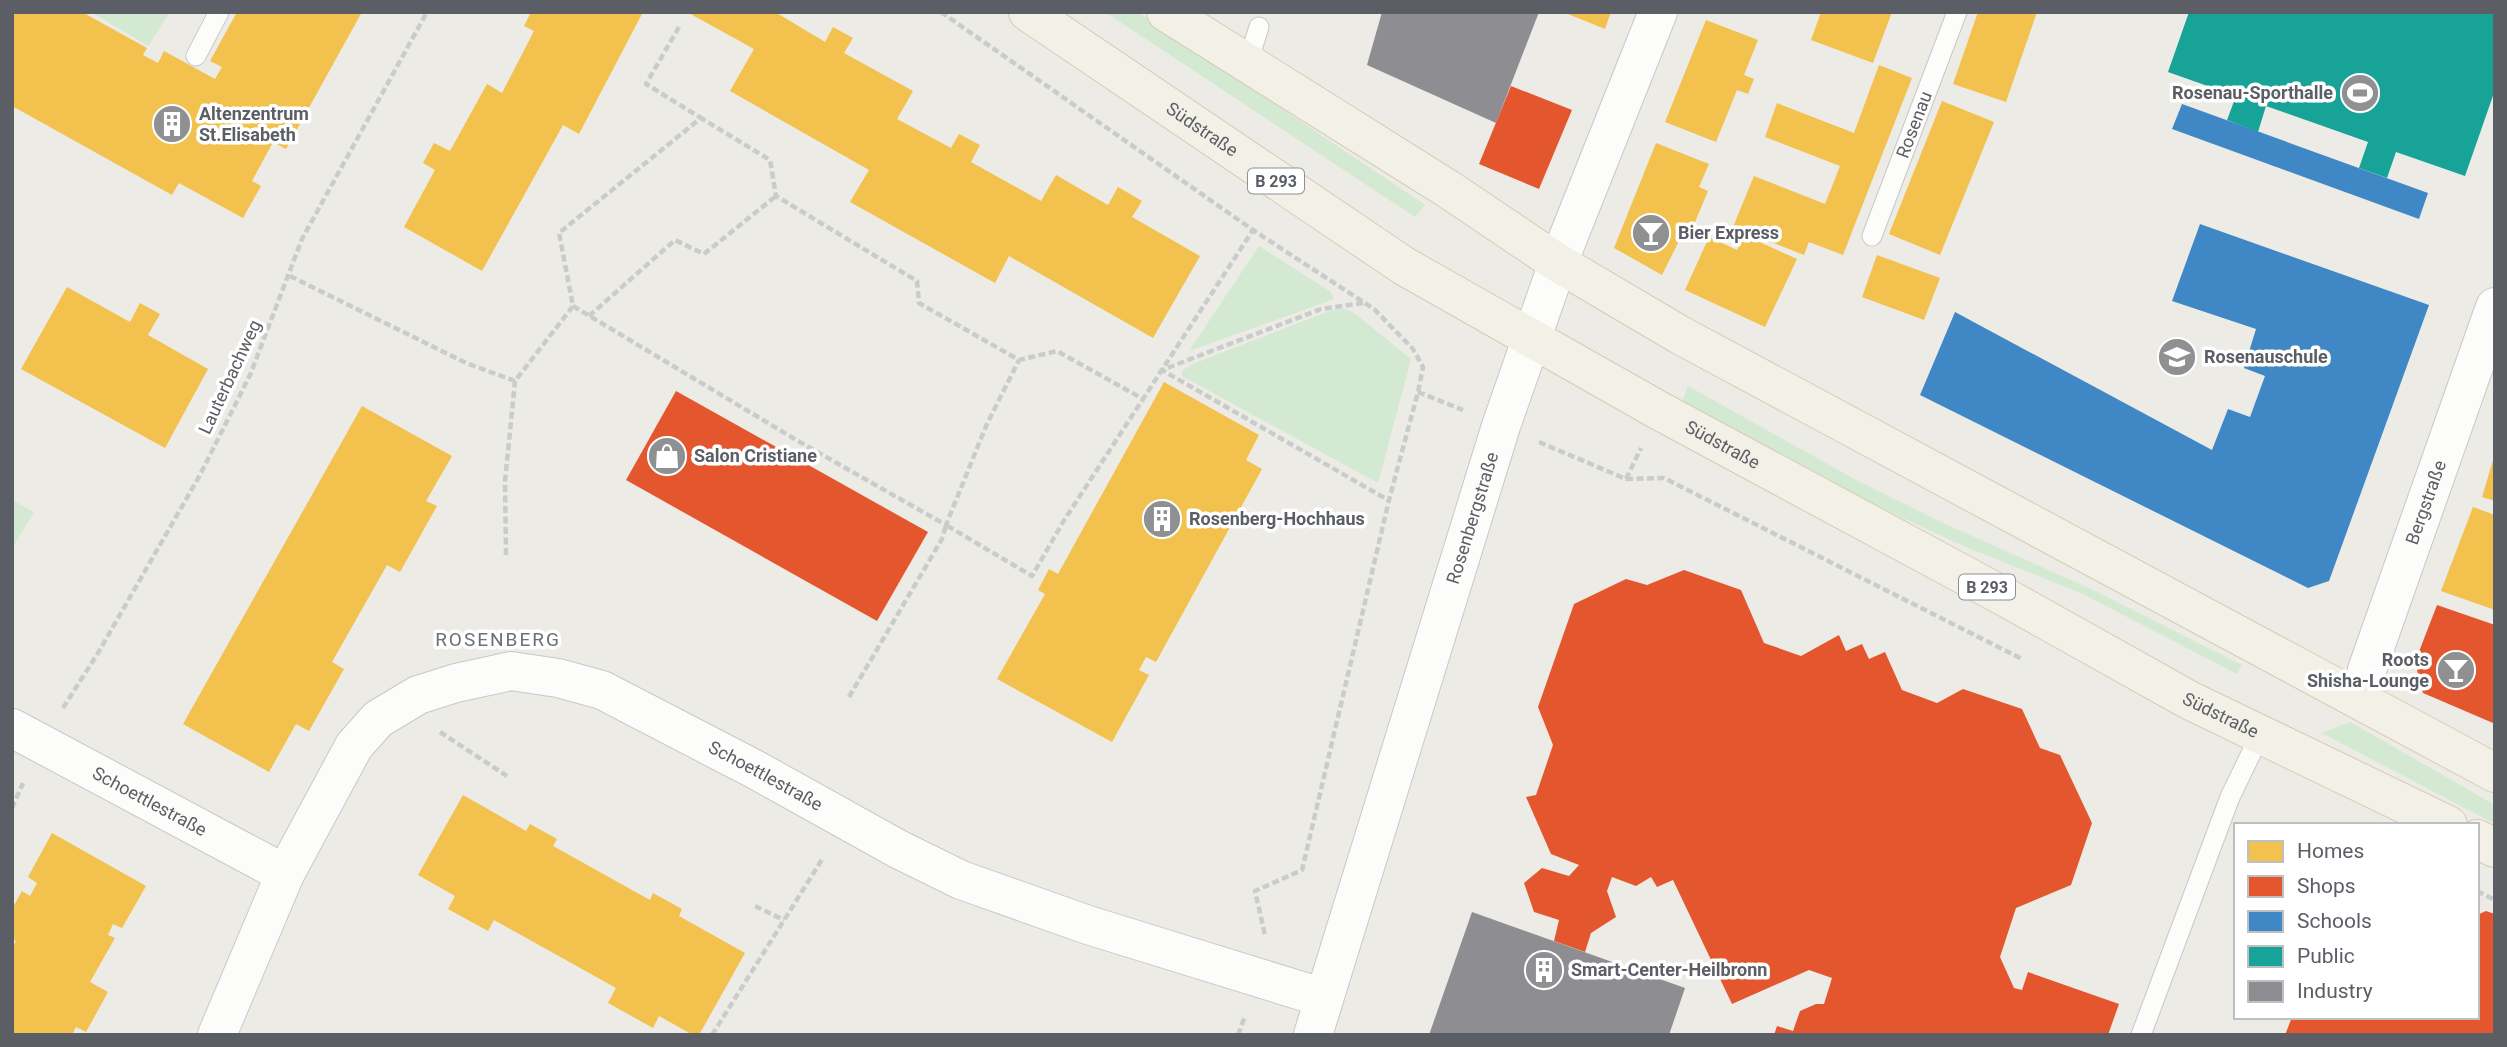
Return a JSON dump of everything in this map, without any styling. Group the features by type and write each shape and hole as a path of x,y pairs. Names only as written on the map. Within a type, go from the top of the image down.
{"main road":[{"name":"Südstraße","path":"1028,12 1405,266 1658,410 2189,699 2444,823"},
{"path":"1166,12 1448,189 1558,263 1680,335 2495,773"},
{"path":"2479,840 2495,848"}],"street":[{"name":"Rosenbergstraße","path":"1312,1035 1501,426 1558,263 1658,12"},
{"name":"Bergstraße","path":"2362,700 2367,670 2495,307"},
{"name":"Schoettlestraße","path":"217,1035 285,874 354,746 378,719 398,706 440,687 511,671 602,690 756,769 961,880 1012,900 1324,998"},
{"name":"Schoettlestraße","path":"26,736 285,874"}],"lane":[{"path":"196,55 219,12"},
{"name":"Rosenau","path":"1872,236 1957,12"},
{"path":"1247,65 1259,27"},
{"path":"2141,1035 2230,797 2261,733"}],"path":[{"name":"Lauterbachweg","path":"26,736 98,653 200,475 250,375 302,239 427,12"},
{"path":"941,12 1253,230 1374,309 1413,349 1423,367 1388,500 1302,870 1255,891 1269,949 1238,1035"},
{"path":"679,27 646,84 770,160 776,196 916,281 919,303 1019,360 1057,351 1143,399"},
{"path":"702,118 559,233 573,306 1032,576 1063,522 1253,230"},
{"path":"589,316 675,240 704,254 776,196"},
{"path":"290,276 466,363 515,381"},
{"path":"1161,370 1321,309 1364,303"},
{"path":"506,555 505,481 515,381 573,306"},
{"path":"849,697 942,539 986,426 1019,360"},
{"path":"1161,370 1388,500"},
{"path":"1418,392 1626,479 1664,478 2032,665"},
{"path":"398,706 507,776"},
{"path":"712,1035 847,820"},
{"path":"2479,892 2495,900"},
{"path":"755,906 784,920"}],"green space":[{"path":"91,12 170,12 148,46"},
{"path":"1105,12 1138,12 1425,205 1415,217"},
{"path":"1259,246 1331,292 1334,299 1189,351"},
{"path":"1344,309 1354,313 1411,359 1378,483 1182,376 1182,371 1193,364 1332,310"},
{"path":"1688,386 1858,481 1945,524 2091,589 2242,665 2237,674 2083,594 1966,547 1872,504 1682,402"},
{"path":"12,500 34,512 12,548"},
{"path":"2350,722 2495,805 2495,824 2322,733"}],"building: Homes":[{"name":"Altenzentrum St.Elisabeth","path":"12,12 82,12 147,48 143,55 158,63 164,51 215,79 222,67 210,61 237,12 362,12 286,149 273,142 252,181 261,186 243,218 179,183 172,195 12,106"},
{"path":"531,12 643,12 579,134 563,125 482,271 404,227 435,170 423,163 434,143 450,151 487,84 502,93 534,31 524,26"},
{"path":"687,12 775,12 825,42 833,27 853,38 844,53 913,91 897,119 951,148 959,134 980,145 971,162 1041,201 1056,175 1108,205 1118,187 1142,201 1132,217 1200,256 1153,338 1009,256 995,283 850,202 869,170 730,91 754,49"},
{"path":"1563,12 1611,12 1605,29"},
{"path":"1821,12 1892,12 1873,63 1811,40"},
{"path":"1978,12 2037,12 2006,102 1953,84"},
{"path":"1706,20 1758,40 1744,75 1754,79 1748,94 1737,90 1716,142 1665,122"},
{"path":"1879,65 1912,78 1843,255 1809,242 1804,255 1733,227 1754,176 1825,204 1840,166 1765,137 1777,103 1854,133"},
{"path":"1942,101 1994,122 1940,255 1889,234"},
{"path":"1656,143 1709,164 1699,187 1708,191 1690,234 1684,231 1662,275 1614,248"},
{"path":"1744,235 1797,259 1765,327 1685,290 1709,237 1737,250"},
{"path":"1877,255 1940,278 1924,320 1862,297"},
{"path":"67,287 130,322 140,303 160,314 148,335 208,369 165,448 21,369"},
{"name":"Rosenberg-Hochhaus","path":"1164,382 1259,435 1246,460 1262,469 1156,662 1146,657 1139,670 1149,675 1112,742 997,679 1045,594 1038,590 1049,569 1058,574"},
{"path":"362,406 452,456 426,501 437,506 400,572 387,565 332,662 344,669 309,731 296,724 269,772 183,724"},
{"path":"2495,458 2495,501 2482,497"},
{"path":"2473,507 2495,515 2495,610 2441,591"},
{"path":"463,795 526,831 530,824 557,839 553,846 650,900 653,893 682,909 679,916 745,953 699,1035 693,1035 659,1016 653,1028 608,1003 616,988 494,920 488,931 448,909 455,896 418,875"},
{"path":"52,833 146,886 122,928 113,924 108,935 115,938 90,982 108,992 86,1032 76,1027 72,1035 12,1035 12,948 16,941 12,939 12,909 22,891 30,896 37,883 28,877"}],"building: Shops":[{"path":"1511,86 1572,110 1539,189 1479,164"},
{"path":"676,391 928,532 877,621 626,480"},
{"path":"1684,570 1741,590 1764,643 1801,656 1839,635 1846,651 1862,644 1869,659 1885,652 1902,690 1937,703 1963,689 2022,709 2040,748 2060,755 2092,823 2071,885 2016,908 2000,957 2014,988 2022,990 2028,972 2119,1004 2108,1035 1774,1035 1777,1026 1793,1031 1800,1011 1816,1004 1824,1004 1832,978 1809,970 1732,1004 1673,880 1657,887 1651,877 1636,886 1612,877 1607,891 1616,917 1591,933 1585,952 1554,941 1559,920 1534,912 1524,883 1542,868 1569,876 1579,865 1551,854 1526,797 1536,795 1553,745 1538,707 1574,604 1626,579 1647,585"},
{"name":"Roots Shisha-Lounge","path":"2437,605 2495,625 2493,723 2423,693 2415,662"},
{"path":"2486,911 2495,914 2495,1035 2285,1035 2291,1019 2479,1019 2479,914"}],"building: Schools":[{"path":"2182,104 2428,193 2419,219 2172,129"},
{"path":"2200,224 2429,305 2329,581 2308,588 1920,395 1955,312 2212,450 2228,409 2250,417 2265,376 2244,368 2256,329 2172,301"}],"building: Public":[{"name":"Rosenau-Sporthalle","path":"2189,12 2495,12 2495,90 2465,176 2396,152 2387,178 2359,168 2368,142 2266,106 2258,132 2227,120 2236,96 2168,72"}],"building: Industry":[{"path":"1382,12 1539,12 1496,123 1367,65"},
{"name":"Smart-Center-Heilbronn","path":"1472,912 1685,988 1669,1035 1429,1035"}],"place":[{"name":"Rosenau-Sporthalle","path":"2360,93"},
{"name":"Altenzentrum St.Elisabeth","path":"172,124"},
{"name":"Bier Express","path":"1651,233"},
{"name":"Rosenauschule","path":"2177,357"},
{"name":"Salon Cristiane","path":"667,456"},
{"name":"Rosenberg-Hochhaus","path":"1162,519"},
{"name":"Roots Shisha-Lounge","path":"2456,670"},
{"name":"Smart-Center-Heilbronn","path":"1544,970"}],"district":[{"name":"ROSENBERG","path":"498,639"}]}
